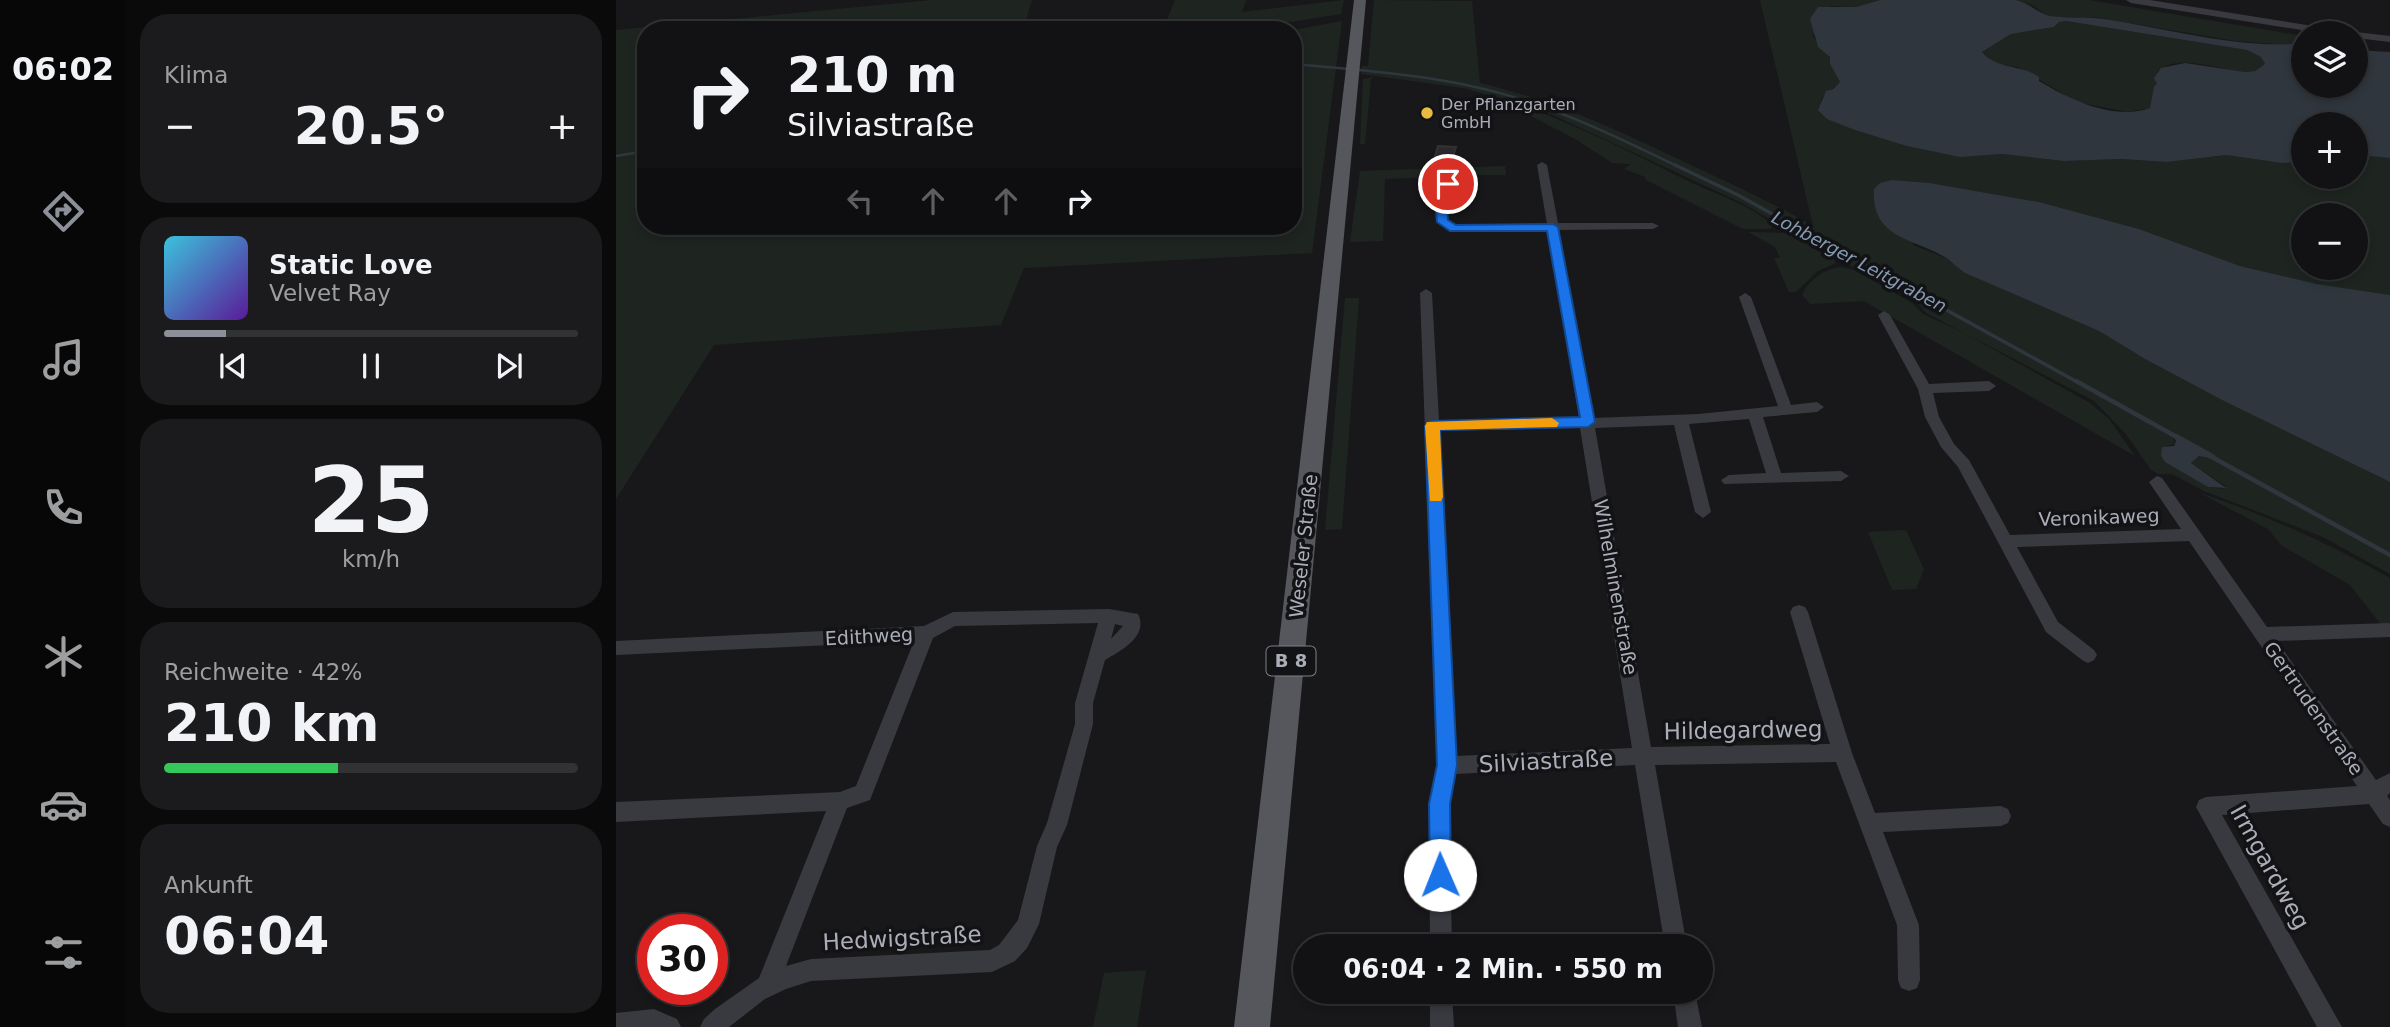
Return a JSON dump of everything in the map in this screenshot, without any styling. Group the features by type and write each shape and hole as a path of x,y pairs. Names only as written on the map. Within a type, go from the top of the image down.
{"main road":[{"name":"Weseler Straße","path":"1252,1027 1360,0"}],"street":[{"path":"2132,0 2291,25"},
{"path":"2368,36 2390,39"},
{"name":"Wilhelminenstraße","path":"1542,165 1674,934"},
{"path":"1448,184 1440,196 1442,222 1454,229 1653,226"},
{"path":"1426,293 1447,765 1439,804 1441,934"},
{"path":"1745,297 1786,410"},
{"path":"1884,314 1925,388 1932,417 1948,447 1964,464 2052,626 2088,655"},
{"path":"1925,388 1989,386"},
{"path":"1432,426 1680,418 1817,407"},
{"path":"1755,414 1775,478"},
{"path":"1680,418 1703,512"},
{"path":"1729,480 1841,476"},
{"name":"Gertrudenstraße","path":"2157,482 2261,634 2382,788 2390,817"},
{"name":"Veronikaweg","path":"2006,541 2193,535"},
{"name":"Hildegardweg","path":"1799,612 1842,753 1908,925 1909,980"},
{"path":"926,633 953,619 1109,615 1132,619 1133,628 1128,637 1097,656"},
{"name":"Hedwigstraße","path":"712,1027 752,993 789,975 811,970 992,961 1007,953 1028,924 1046,846 1057,825 1084,724 1084,704 1109,615"},
{"name":"Gertrudenstraße","path":"2261,634 2390,630"},
{"name":"Edithweg","path":"616,648 926,633 863,793 840,801"},
{"name":"Hildegardweg","path":"1645,756 1842,753"},
{"name":"Silviastraße","path":"1447,765 1645,756"},
{"name":"Irmgardweg","path":"2330,1027 2206,807 2382,788"},
{"path":"616,812 840,801 768,985"},
{"path":"1868,823 2001,816"},
{"path":"1441,1004 1442,1027"},
{"path":"1686,1004 1690,1027"},
{"path":"616,1025 654,1021 669,1027"}],"shaded area":[{"path":"932,0 1032,0 1026,21 711,21"},
{"path":"1175,0 1246,0 1242,12 1344,0 1341,14 1297,21 1167,21"},
{"path":"1374,0 1472,1 1480,83 1531,97 1603,125 1744,190 1813,226 1760,0 1880,0 1856,7 1830,6 1813,35 1818,46 1830,57 1830,64 1840,82 1822,97 1819,110 1855,130 1936,152 1973,156 2002,154 2064,161 2121,159 2167,162 2226,155 2291,163 2291,189 2368,189 2368,156 2390,158 2390,295 2300,280 2368,280 2368,203 2291,203 2291,278 2240,266 2139,229 2039,202 1905,181 1913,245 1948,259 1965,273 2099,331 2224,401 2390,482 2390,574 2323,537 2204,491 2172,474 2158,474 2151,470 2126,434 2094,401 1926,313 1917,302 1867,275 1882,263 1865,274 1742,203 1542,110 1463,88 1361,74 1362,66 1368,66","holes":["2173,438 2215,458 2199,456 2191,463 2225,486 2223,489 2208,487 2166,446 2175,444"]},
{"path":"1880,0 2016,0 2050,16 2104,19 2229,41 2291,44 2291,98 2368,98 2368,51 2390,52 2390,158 2368,156 2368,112 2291,112 2291,163 2226,155 2167,162 2121,159 2064,161 2002,154 1960,157 1907,146 1827,119 1818,110 1826,91 1833,89 1840,82 1830,64 1830,57 1818,47 1810,19 1818,7 1856,7","holes":["2066,21 2247,50 2261,57 2265,64 2255,71 2245,72 2185,63 2161,68 2154,78 2157,84 2154,86 2150,108 2122,112 2079,101 2039,81 2039,77 2032,73 1995,62 1982,52 2011,34 2054,27 2059,22"]},
{"path":"2016,0 2089,0 2291,34 2291,45 2236,41 2094,17 2056,17 2045,14 2032,5"},
{"path":"1342,21 1312,253 1024,268 1001,325 714,345 616,499 616,30 637,28 637,235 1302,235 1302,28"},
{"path":"2059,22 2247,50 2262,57 2265,64 2255,71 2245,72 2187,63 2165,66 2157,72 2157,84 2154,86 2150,108 2127,112 2077,102 2018,67 1995,64 1982,52 2011,34 2054,27"},
{"path":"1374,77 1371,79 1365,144 1360,144 1363,79"},
{"path":"1494,97 1545,114 1595,136 1745,207 1773,226 1770,229 1743,229 1646,180 1645,177 1624,169 1631,164 1612,163 1577,140"},
{"path":"1505,166 1506,175 1437,175 1385,179 1383,241 1350,242 1360,171"},
{"path":"1892,180 1930,183 2039,202 2139,229 2240,266 2291,280 2390,295 2390,482 2224,401 2099,331 1965,273 1936,252 1898,236 1880,219 1875,206 1874,189 1880,183"},
{"path":"1748,232 1787,233 1832,257 1836,263 1818,271 1796,292 1789,292 1774,258 1780,258 1775,247"},
{"path":"1841,267 1854,270 1912,303 1923,314 1964,333 2090,403 2109,419 2135,456 1864,301 1810,304 1802,295 1809,284 1823,273"},
{"path":"1345,298 1359,298 1342,529 1325,530"},
{"path":"2172,434 2177,434 2215,455 2215,459 2199,456 2191,463 2226,488 2208,487 2165,462 2161,456 2162,447 2174,446 2176,441"},
{"path":"2200,493 2297,531 2390,578 2390,626 2382,626 2350,585 2281,545 2268,529"},
{"path":"1906,530 1924,569 1916,589 1892,590 1868,532"},
{"path":"1146,970 1137,1027 1093,1027 1104,973"}],"building":[{"path":"1438,146 1456,147 1452,160 1434,159"}],"waterway":[{"name":"Lohberger Leitgraben","path":"1302,65 1440,80 1498,93 1585,123 1679,167"},
{"name":"Lohberger Leitgraben","path":"616,156 637,152"},
{"name":"Lohberger Leitgraben","path":"1675,165 1738,195 2079,383"},
{"name":"Lohberger Leitgraben","path":"2076,381 2175,436"},
{"name":"Lohberger Leitgraben","path":"2210,456 2390,555"}],"slow traffic":[{"path":"1435,497 1432,426 1552,423"}],"place":[{"name":"Der Pflanzgarten GmbH","path":"1427,113"}],"route":[{"path":"1440,875 1439,804 1447,765 1432,426 1588,422 1553,227 1454,229 1442,222 1440,196 1448,184"}]}
